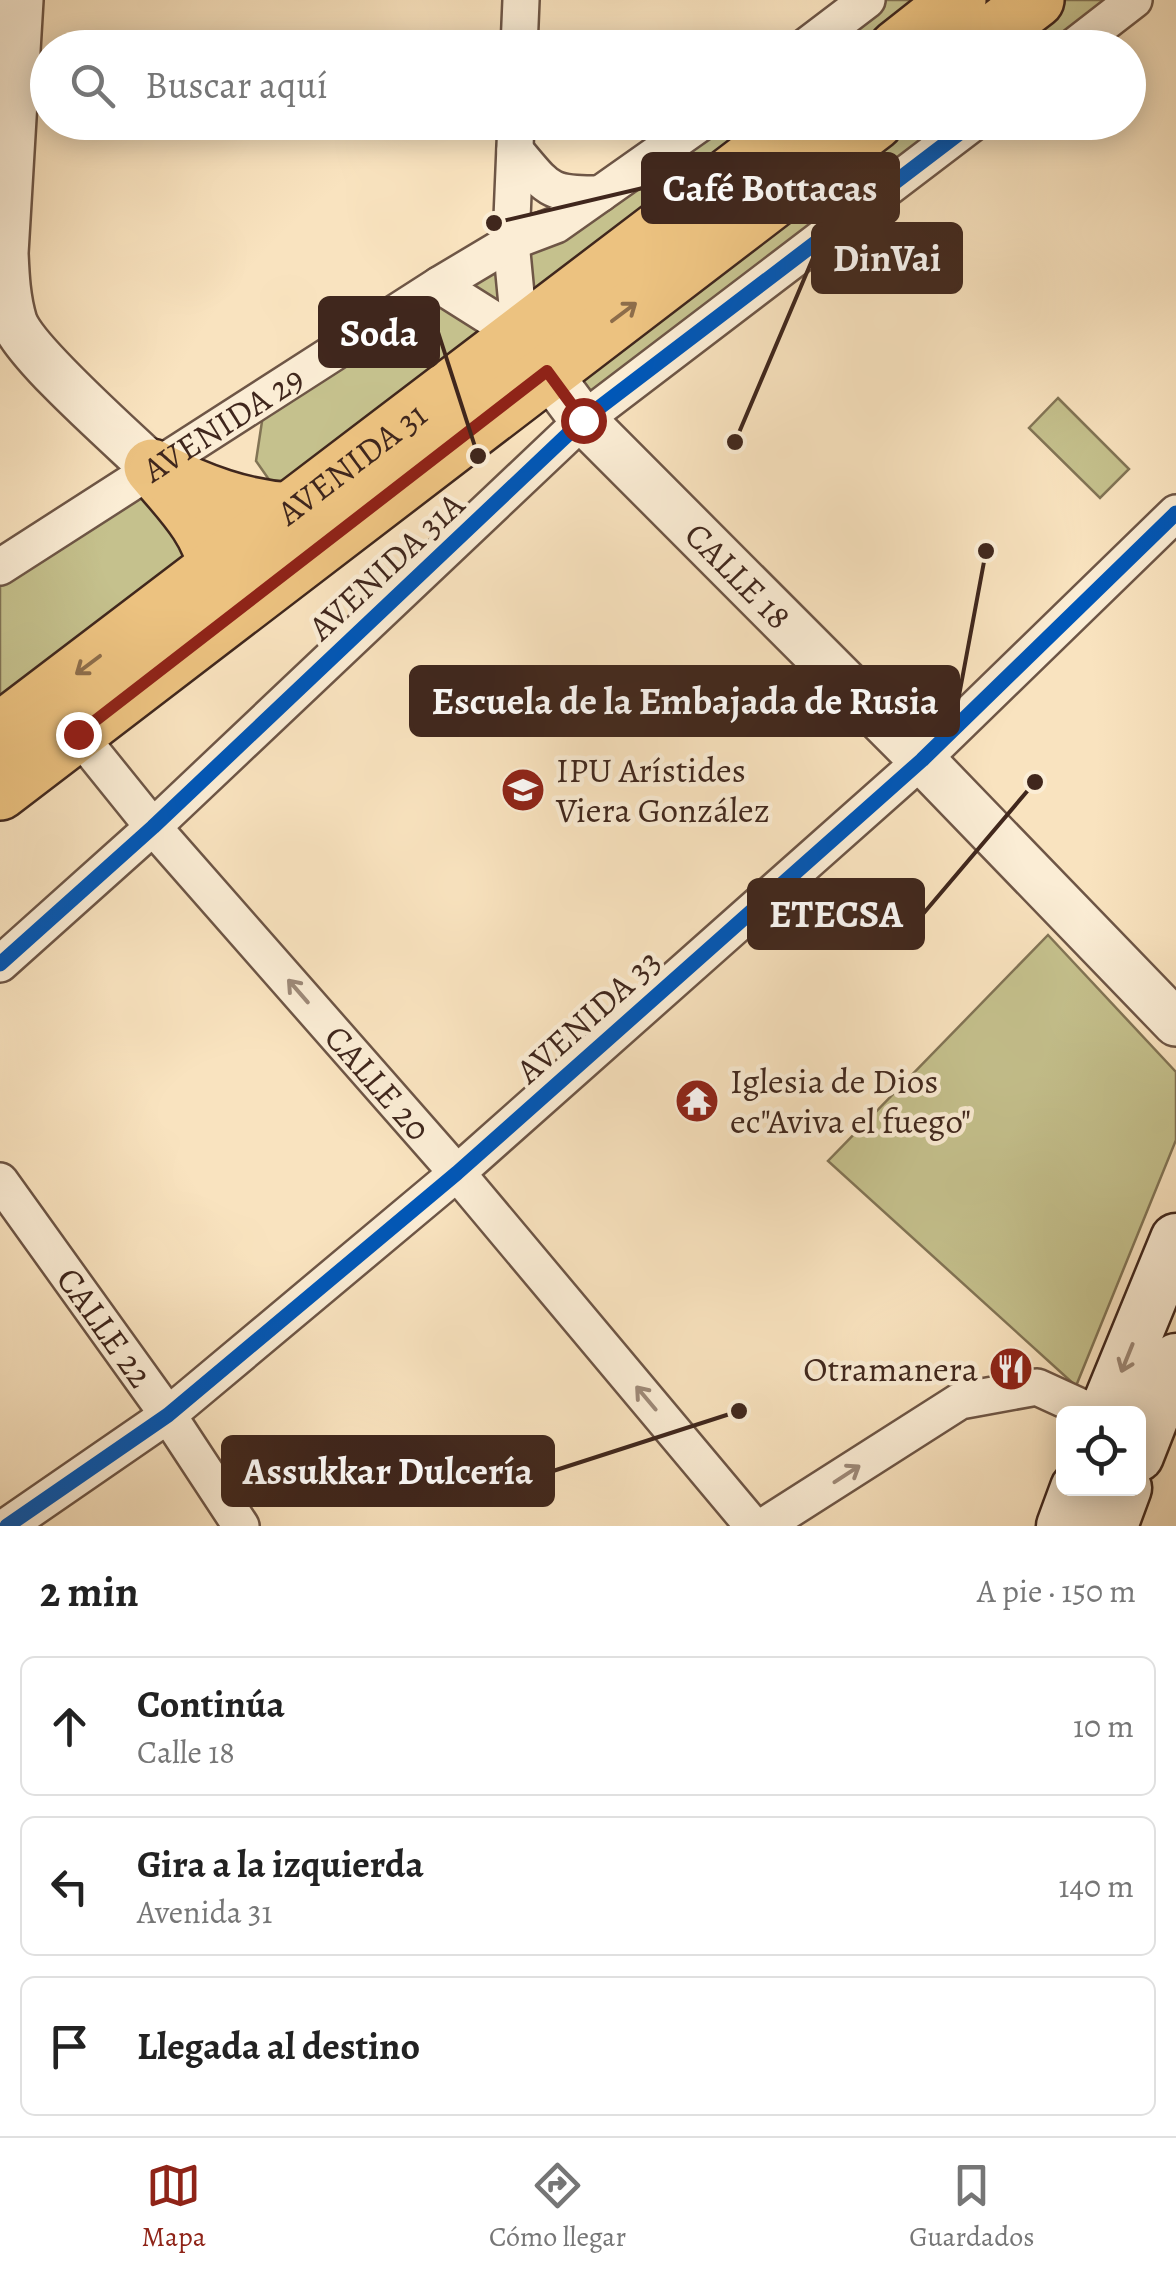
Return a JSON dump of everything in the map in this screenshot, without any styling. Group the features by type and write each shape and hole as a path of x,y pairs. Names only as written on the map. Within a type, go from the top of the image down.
{"main road":[{"path":"919,30 958,0"},
{"path":"997,30 1036,0"},
{"name":"AVENIDA 31","path":"0,731 179,626 533,354 779,140"},
{"name":"AVENIDA 31","path":"0,792 78,734 179,626 215,568 291,511 533,354 848,140"},
{"path":"152,467 188,486 236,503 291,511"},
{"path":"152,467 188,510 207,543 215,568"},
{"path":"152,467 151,507 172,548 179,626"},
{"path":"1107,1406 1176,1239"},
{"path":"1146,1436 1176,1359"},
{"path":"1062,1526 1073,1496"},
{"path":"1112,1526 1123,1496"}],"street":[{"path":"20,0 4,293 16,326 42,359 152,467"},
{"path":"520,30 521,0"},
{"path":"828,30 867,0"},
{"path":"1095,30 1134,0"},
{"path":"516,140 511,242 533,354"},
{"path":"518,140 539,179 561,195 600,194"},
{"name":"AVENIDA 29","path":"0,567 439,285 511,242 556,226 676,140"},
{"name":"AVENIDA 31A","path":"0,964 153,827 583,420 950,140"},
{"name":"CALLE 18","path":"439,285 533,354 583,420 922,760 1176,1023"},
{"name":"AVENIDA 33","path":"7,1526 168,1415 458,1173 922,760 1176,513"},
{"name":"CALLE 20","path":"78,734 153,827 458,1173 754,1526"},
{"name":"CALLE 22","path":"0,1181 168,1415 241,1526"},
{"path":"764,1526 960,1401 1037,1387 1079,1406"}],"shaded area":[{"path":"867,0 958,0 919,30 828,30"},
{"path":"1065,0 1116,0 1076,30 1026,30"},
{"path":"675,140 778,140 291,511 256,461 266,395"},
{"path":"879,140 930,140 582,403 564,377"},
{"path":"1058,398 1129,469 1100,498 1029,428"},
{"path":"152,467 207,543 0,731 0,567"},
{"path":"1048,935 1176,1072 1176,1140 1076,1386 828,1161"}],"cycle path":[{"path":"0,964 153,827 583,420 950,140"},
{"path":"7,1526 168,1415 457,1173 922,760 1176,513"}],"place":[{"name":"Café Bottacas","path":"494,223"},
{"name":"DinVai","path":"735,442"},
{"name":"Soda","path":"478,456"},
{"name":"Escuela de la Embajada de Rusia","path":"986,551"},
{"name":"ETECSA","path":"1035,782"},
{"name":"IPU Arístides Viera González","path":"523,790"},
{"name":"Iglesia de Dios ec\"Aviva el fuego\"","path":"697,1101"},
{"name":"Otramanera","path":"1011,1369"},
{"name":"Assukkar Dulcería","path":"739,1411"}],"route":[{"path":"78,734 547,371 583,420"}]}
